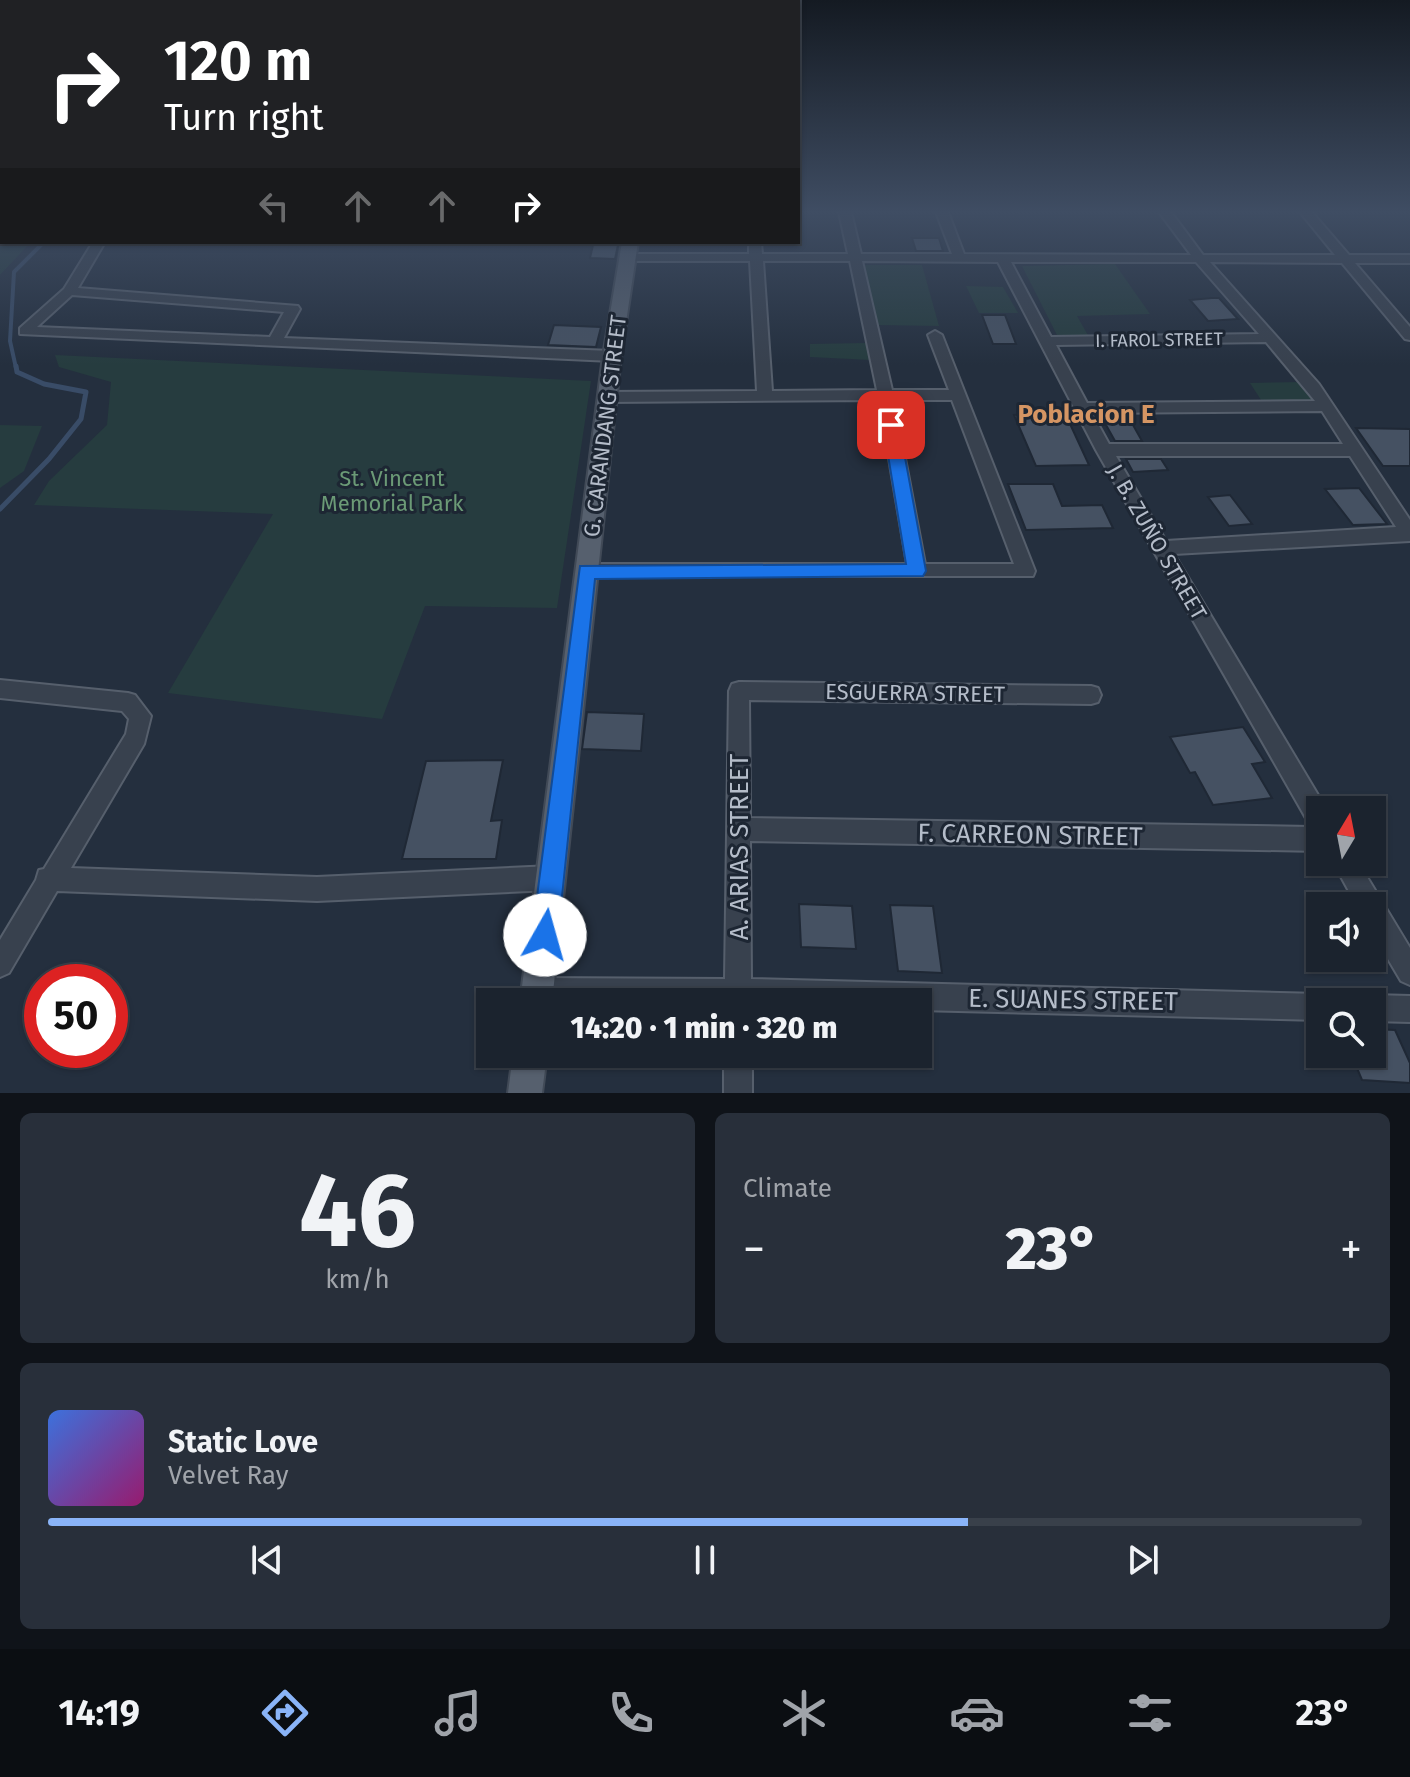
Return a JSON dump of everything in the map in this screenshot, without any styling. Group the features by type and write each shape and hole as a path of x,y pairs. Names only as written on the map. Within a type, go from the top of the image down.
{"main road":[{"name":"G. CARANDANG STREET","path":"538,988 607,397 626,263"},
{"path":"525,1093 528,1068"}],"street":[{"path":"86,263 69,291 25,331 612,356"},
{"path":"756,263 765,396"},
{"path":"856,263 886,396 917,571"},
{"name":"J. B. ZUÑO STREET","path":"1005,263 1104,450 1306,796"},
{"path":"1162,548 1410,533 1328,406 1204,263"},
{"path":"1348,263 1410,336"},
{"path":"69,291 293,309 274,342"},
{"path":"586,571 1026,571 935,335"},
{"name":"I. FAROL STREET","path":"1046,341 1271,338"},
{"path":"607,397 959,395"},
{"path":"1082,408 1328,406"},
{"path":"1104,450 1356,450"},
{"path":"0,689 128,702 140,716 136,737 48,879 0,964"},
{"name":"ESGUERRA STREET","path":"739,691 1091,695"},
{"name":"A. ARIAS STREET","path":"738,988 739,691"},
{"name":"F. CARREON STREET","path":"740,829 1306,839"},
{"path":"48,879 317,889 552,878"},
{"path":"1386,932 1410,972"},
{"name":"E. SUANES STREET","path":"932,1000 1306,1007"},
{"path":"1386,1008 1410,1009"},
{"path":"738,1068 738,1093"}],"green space":[{"path":"0,263 11,263 0,275"},
{"path":"1115,264 1150,314 1077,316 1089,337 1058,337 1022,266"},
{"path":"862,265 922,265 939,326 876,325"},
{"path":"966,286 1003,287 1018,313 979,313"},
{"path":"866,343 871,360 810,357 810,344"},
{"name":"St. Vincent Memorial Park","path":"55,355 591,381 557,608 425,606 382,719 168,693 273,514 34,505 49,481 107,425 111,382 59,367"},
{"path":"1300,382 1315,400 1261,400 1250,383"},
{"path":"0,425 42,426 24,471 0,488"}],"building":[{"path":"1219,298 1238,319 1208,321 1190,300"},
{"path":"982,315 1005,315 1016,344 993,344"},
{"path":"554,325 601,327 596,347 548,345"},
{"path":"1065,413 1089,465 1036,466 1014,415"},
{"path":"1101,416 1128,416 1142,441 1115,441"},
{"path":"1356,428 1410,429 1410,466 1383,466"},
{"path":"1126,459 1161,459 1168,470 1133,472"},
{"path":"1008,484 1053,484 1062,506 1102,505 1113,528 1026,530"},
{"path":"1359,488 1387,524 1353,525 1325,489"},
{"path":"1230,495 1252,524 1229,526 1208,497"},
{"path":"587,712 644,714 641,751 582,749"},
{"path":"1243,727 1265,762 1252,764 1272,798 1213,805 1195,772 1190,773 1170,737"},
{"path":"503,760 491,821 502,820 496,859 402,859 426,761"},
{"path":"799,904 852,906 856,949 801,947"},
{"path":"890,905 933,906 942,973 898,971"},
{"path":"1386,1030 1395,1030 1410,1063 1410,1083 1362,1080 1357,1068 1386,1068"}],"waterway":[{"path":"16,368 10,341 14,272 23,263"},
{"path":"0,509 49,459 81,419 86,392 44,384 17,372 16,366"}],"district":[{"name":"Poblacion E","path":"1086,414"}],"route":[{"path":"545,935 586,571 917,571 891,425"}]}
